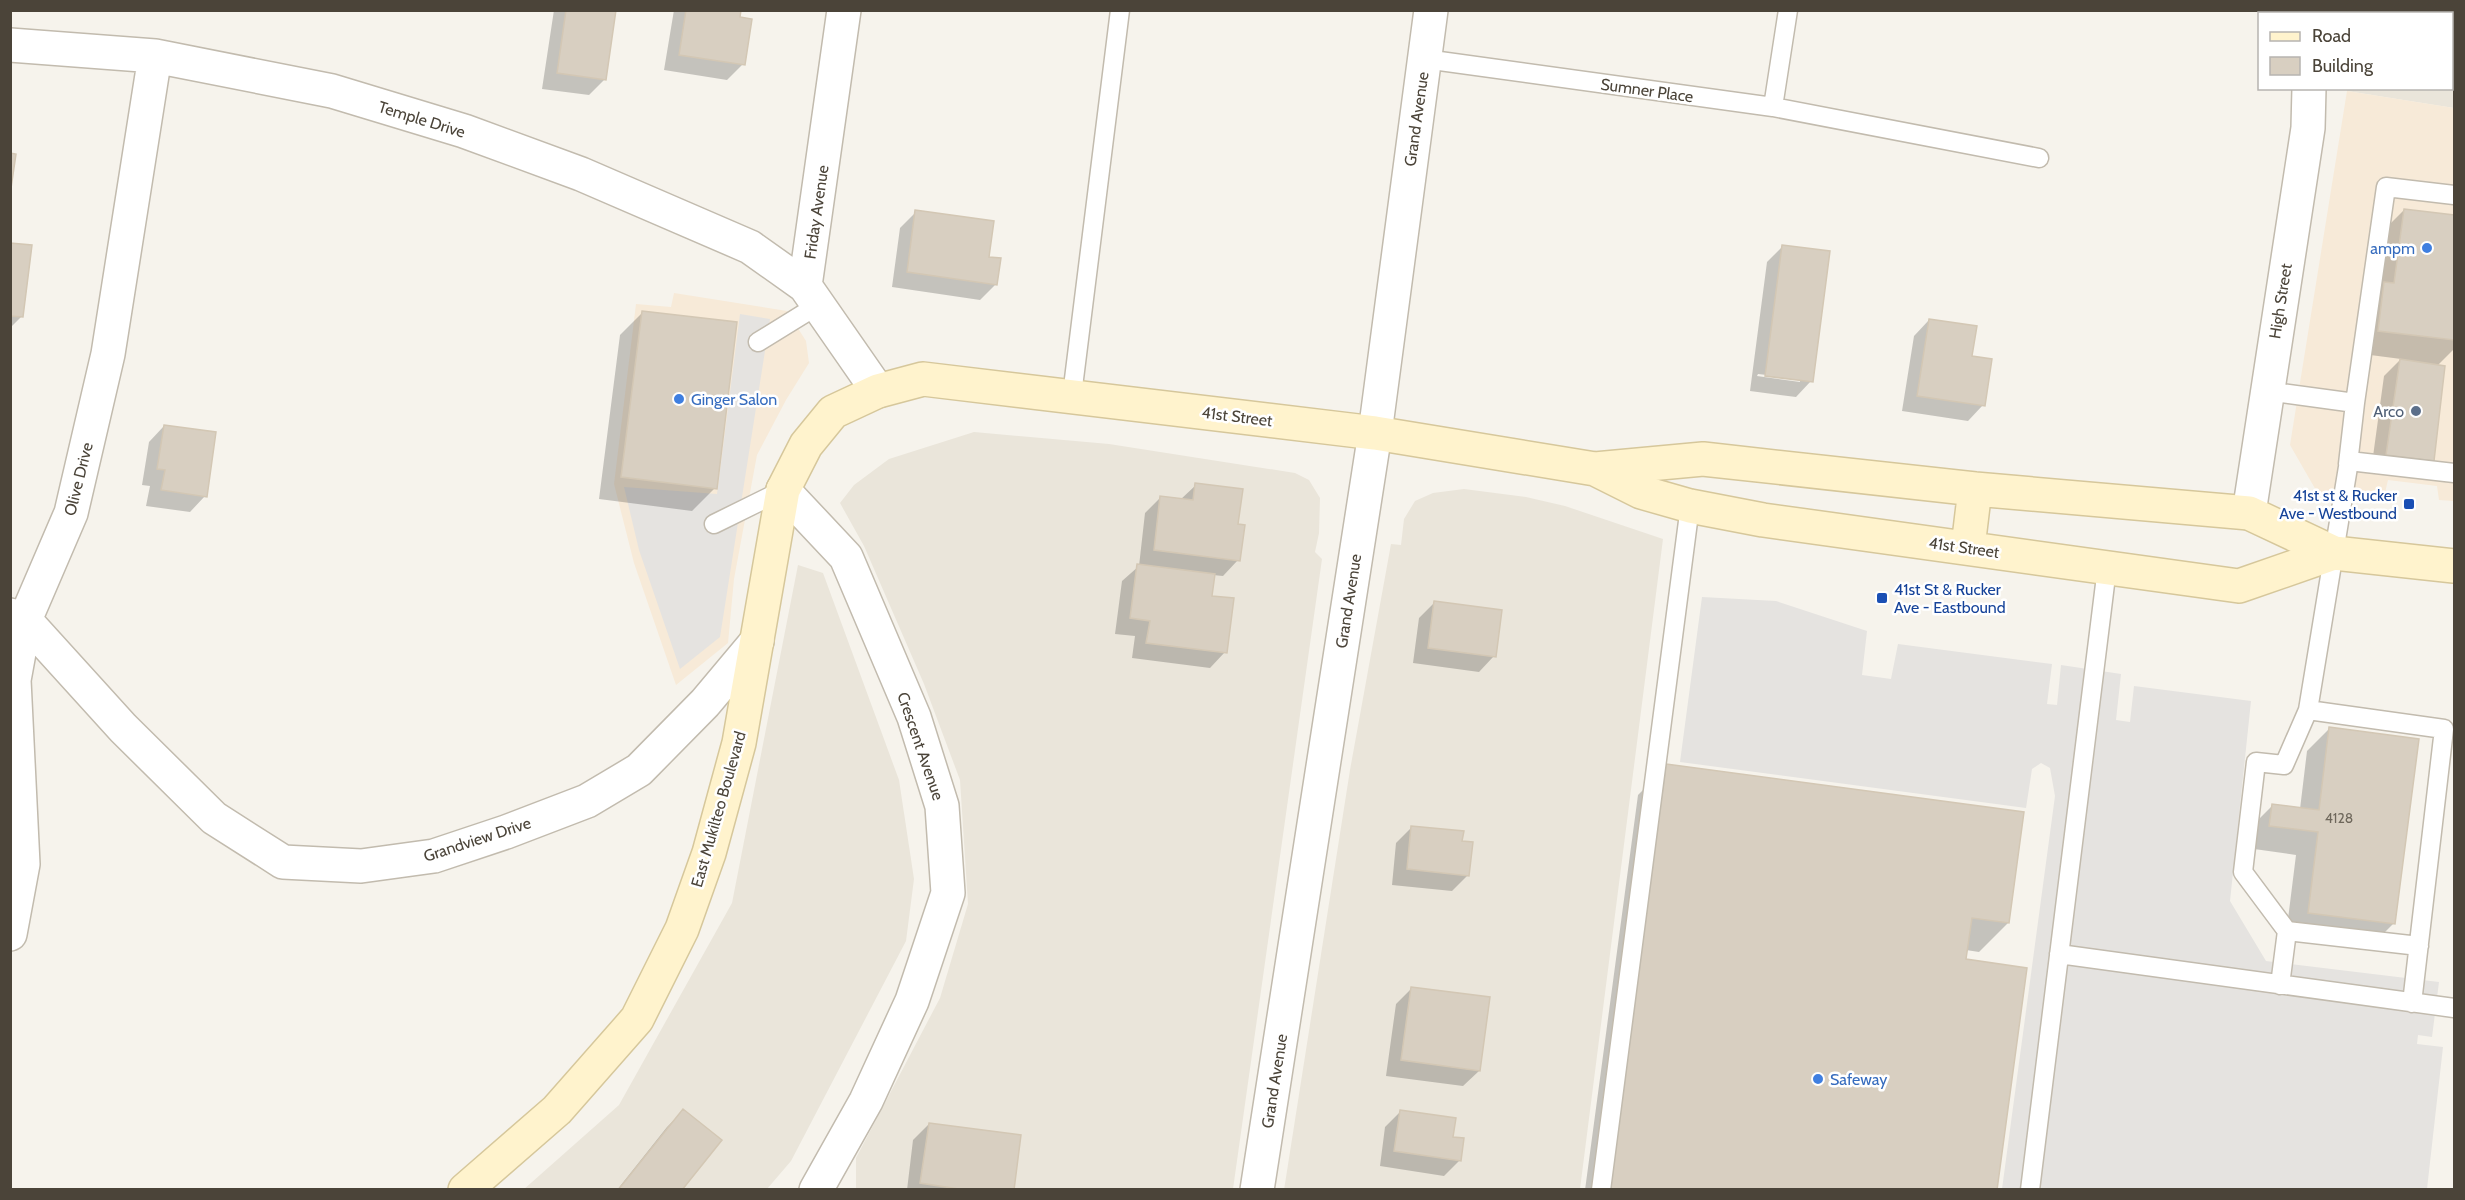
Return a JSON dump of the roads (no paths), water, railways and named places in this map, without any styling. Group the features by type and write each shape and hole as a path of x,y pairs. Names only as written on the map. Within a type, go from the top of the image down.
{"main road":[{"name":"41st Street","path":"878,391 923,379 1375,433 1595,470 1703,459 1975,489 2249,513 2334,553 2454,566"},
{"name":"East Mukilteo Boulevard","path":"465,1190 557,1110 637,1019 682,929 709,853 739,743 783,490 806,445 833,412 878,391"},
{"name":"41st Street","path":"1595,470 1641,492 1690,506 1763,520 2239,586 2334,553"},
{"path":"1968,547 1975,489"}],"street":[{"name":"Friday Avenue","path":"812,295 844,10"},
{"name":"Grand Avenue","path":"1257,1190 1375,433 1431,10"},
{"name":"Temple Drive","path":"10,45 155,56 332,90 464,131 581,174 750,247 812,295"},
{"name":"Olive Drive","path":"10,934 23,864 14,680 18,617 71,513 110,342 155,56"},
{"name":"High Street","path":"2249,513 2308,128 2309,90"},
{"path":"812,295 878,391"},
{"name":"Crescent Avenue","path":"783,490 846,557 914,717 942,806 948,893 912,1001 866,1101 816,1190"},
{"name":"Grandview Drive","path":"18,617 123,728 214,818 283,862 361,867 434,856 587,801 639,770 705,703 757,641"}],"lane":[{"path":"1072,395 1120,10"},
{"path":"1773,107 1788,10"},
{"name":"Sumner Place","path":"1425,58 1773,107 2039,158"},
{"path":"2280,984 2287,931 2243,872 2256,762 2284,765 2308,710 2348,464 2385,188 2454,195"},
{"path":"758,342 812,295"},
{"path":"2266,391 2355,402"},
{"path":"2348,464 2349,461 2454,474"},
{"path":"714,524 783,490"},
{"path":"1601,1190 1690,506"},
{"path":"2030,1190 2107,568"},
{"path":"2308,710 2444,729 2412,1003"},
{"path":"2287,931 2419,946"},
{"path":"2059,954 2454,1008"}],"place":[{"name":"ampm","path":"2427,248"},
{"name":"Ginger Salon","path":"679,399"},
{"name":"Arco","path":"2416,411"},
{"name":"41st st & Rucker Ave - Westbound","path":"2409,504"},
{"name":"41st St & Rucker Ave - Eastbound","path":"1882,598"},
{"name":"Safeway","path":"1818,1079"}]}
